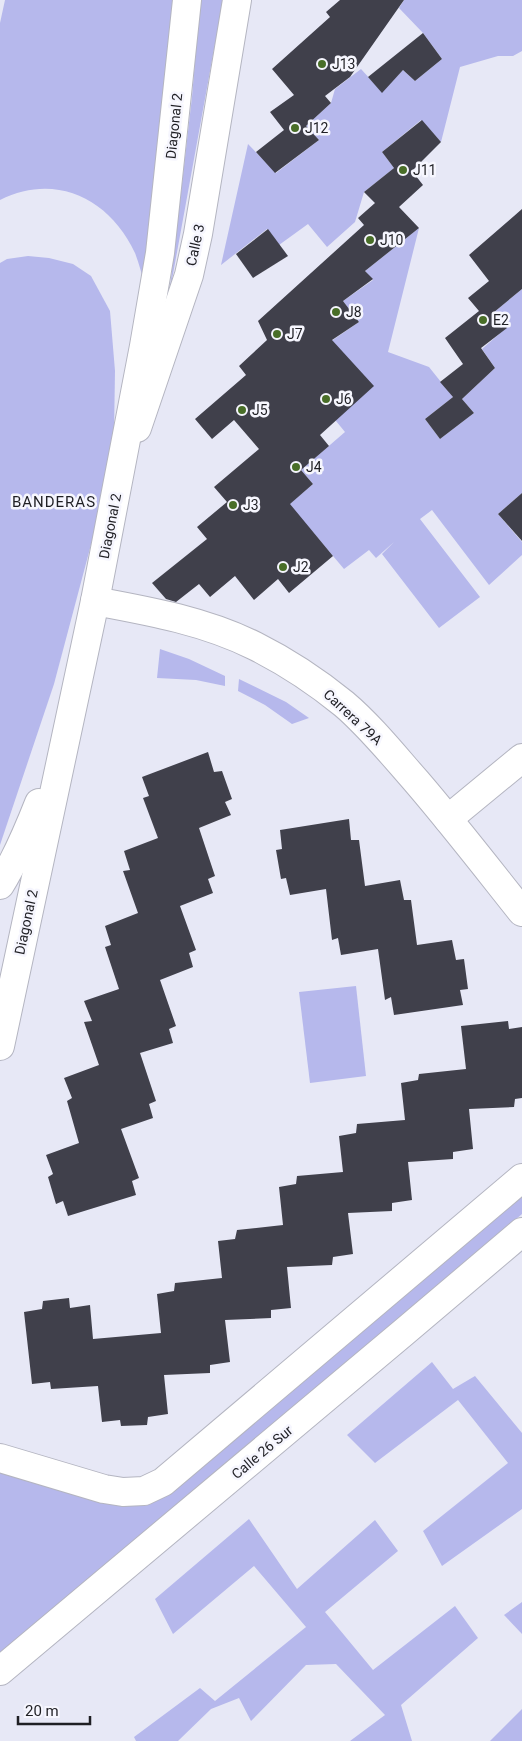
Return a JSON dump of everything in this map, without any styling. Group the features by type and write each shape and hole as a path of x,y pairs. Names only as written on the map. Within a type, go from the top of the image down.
{"main road":[{"name":"Diagonal 2","path":"0,1046 95,601 144,346 160,253 187,0"},
{"name":"Calle 3","path":"119,482 189,275 200,224 237,0"},
{"name":"Carrera 79A","path":"95,601 170,616 206,626 255,646 305,676 345,706 393,754 522,912"},
{"path":"0,885 27,833 66,740"},
{"path":"448,819 522,758"},
{"path":"0,1458 114,1490 144,1491 163,1482 522,1178"},
{"name":"Calle 26 Sur","path":"0,1671 522,1232"}],"shaded area":[{"path":"5,0 178,0 145,286 135,253 124,234 111,218 96,205 79,196 61,190 41,189 21,192 0,200 0,23"},
{"path":"200,0 223,0 169,296 192,97"},
{"path":"404,0 522,0 522,51 513,56 498,56 460,67 441,142 421,120 382,152 394,168 364,192 355,222 327,247 308,224 279,245 267,229 221,265 248,144 276,173 319,140 306,126 331,103 335,89 361,69 382,92 403,70 415,81 442,59 423,33 399,8"},
{"path":"419,228 388,352 429,367 453,397 425,419 440,439 474,413 462,399 495,368 482,349 506,328 493,313 522,289 522,493 498,514 522,542 522,555 489,585 432,510 420,519 480,597 439,628 382,554 394,542 376,558 369,550 344,569 312,531 280,558 259,530 313,484 301,470 345,432 336,421 317,351 359,322 343,301 373,280 365,271"},
{"path":"28,256 49,258 73,264 91,276 110,311 115,371 114,433 97,522 54,684 0,845 0,263 7,259"},
{"path":"160,649 189,659 225,676 225,686 196,680 157,678"},
{"path":"239,679 286,702 309,718 292,724 265,705 238,691"},
{"path":"356,986 366,1076 310,1083 299,992"},
{"path":"522,1193 522,1214 0,1657 0,1471 121,1504 144,1506 151,1504"},
{"path":"432,1362 453,1389 475,1376 522,1433 522,1509 442,1566 423,1531 508,1463 458,1400 375,1463 347,1435"},
{"path":"249,1519 297,1589 375,1520 398,1551 325,1612 373,1670 455,1606 478,1638 401,1705 412,1741 350,1741 385,1715 336,1664 306,1665 251,1721 239,1698 211,1709 178,1741 136,1741 134,1737 200,1688 215,1701 306,1627 254,1566 173,1634 155,1599"},
{"path":"522,1602 522,1634 504,1615"},
{"path":"522,1709 522,1741 490,1741"}],"building":[{"path":"340,0 404,0 350,77 325,96 331,103 306,126 319,140 275,173 256,152 284,130 270,112 294,95 272,69 330,17 326,12"},
{"path":"423,33 442,59 415,81 403,70 382,93 368,77"},
{"path":"422,120 441,142 412,171 423,185 399,207 419,228 365,271 373,279 343,301 359,322 332,340 374,386 320,435 329,446 301,470 313,484 290,504 333,556 289,593 278,579 254,600 235,576 210,597 199,584 176,602 166,599 152,583 207,539 197,527 227,502 214,487 259,449 234,420 212,439 195,419 246,375 239,366 267,340 258,321 364,225 358,218 375,203 364,192 394,168 382,152"},
{"path":"522,209 522,289 493,313 507,328 481,348 495,368 462,399 474,413 440,439 425,419 453,397 440,382 463,364 445,338 479,311 468,298 489,281 469,255"},
{"path":"268,229 288,256 253,278 236,254"},
{"path":"522,493 522,541 498,514"},
{"path":"208,752 214,772 222,771 232,799 225,802 231,815 199,828 215,876 208,879 213,893 180,906 196,950 189,953 193,967 160,980 176,1026 169,1029 173,1043 140,1053 156,1101 149,1104 153,1118 121,1129 139,1178 132,1181 136,1195 68,1216 63,1201 56,1204 48,1177 53,1174 46,1155 79,1143 67,1101 72,1098 64,1078 99,1065 84,1022 92,1021 84,1001 119,989 105,947 111,945 105,926 138,913 123,871 130,870 124,851 158,838 143,798 149,796 142,777"},
{"path":"349,819 351,840 359,840 365,886 400,880 404,900 411,900 417,945 452,940 456,960 464,959 468,989 460,990 463,1005 394,1015 391,997 385,1000 378,949 341,955 338,938 332,940 326,889 290,895 286,878 281,879 276,850 282,849 280,830"},
{"path":"508,1021 509,1029 522,1027 522,1098 515,1099 514,1107 469,1109 473,1149 453,1152 453,1159 408,1162 412,1200 392,1203 392,1211 348,1213 353,1254 333,1257 332,1265 287,1267 291,1308 271,1310 271,1318 225,1320 230,1362 210,1365 210,1373 164,1375 168,1414 148,1417 147,1425 121,1426 120,1420 102,1422 98,1386 51,1389 50,1382 32,1384 24,1312 42,1309 43,1301 69,1298 70,1308 90,1305 93,1339 161,1333 157,1294 174,1291 175,1283 222,1278 218,1241 235,1239 237,1230 283,1225 279,1187 296,1184 297,1176 343,1172 339,1136 356,1133 357,1124 405,1120 401,1083 418,1080 419,1074 466,1069 461,1026"}],"place":[{"name":"J13","path":"322,64"},
{"name":"J12","path":"295,128"},
{"name":"J11","path":"403,170"},
{"name":"J10","path":"370,240"},
{"name":"J8","path":"336,312"},
{"name":"E2","path":"483,320"},
{"name":"J7","path":"277,334"},
{"name":"J6","path":"326,399"},
{"name":"J5","path":"242,410"},
{"name":"J4","path":"296,467"},
{"name":"J3","path":"233,505"},
{"name":"J2","path":"283,567"}],"district":[{"name":"BANDERAS","path":"54,502"}]}
